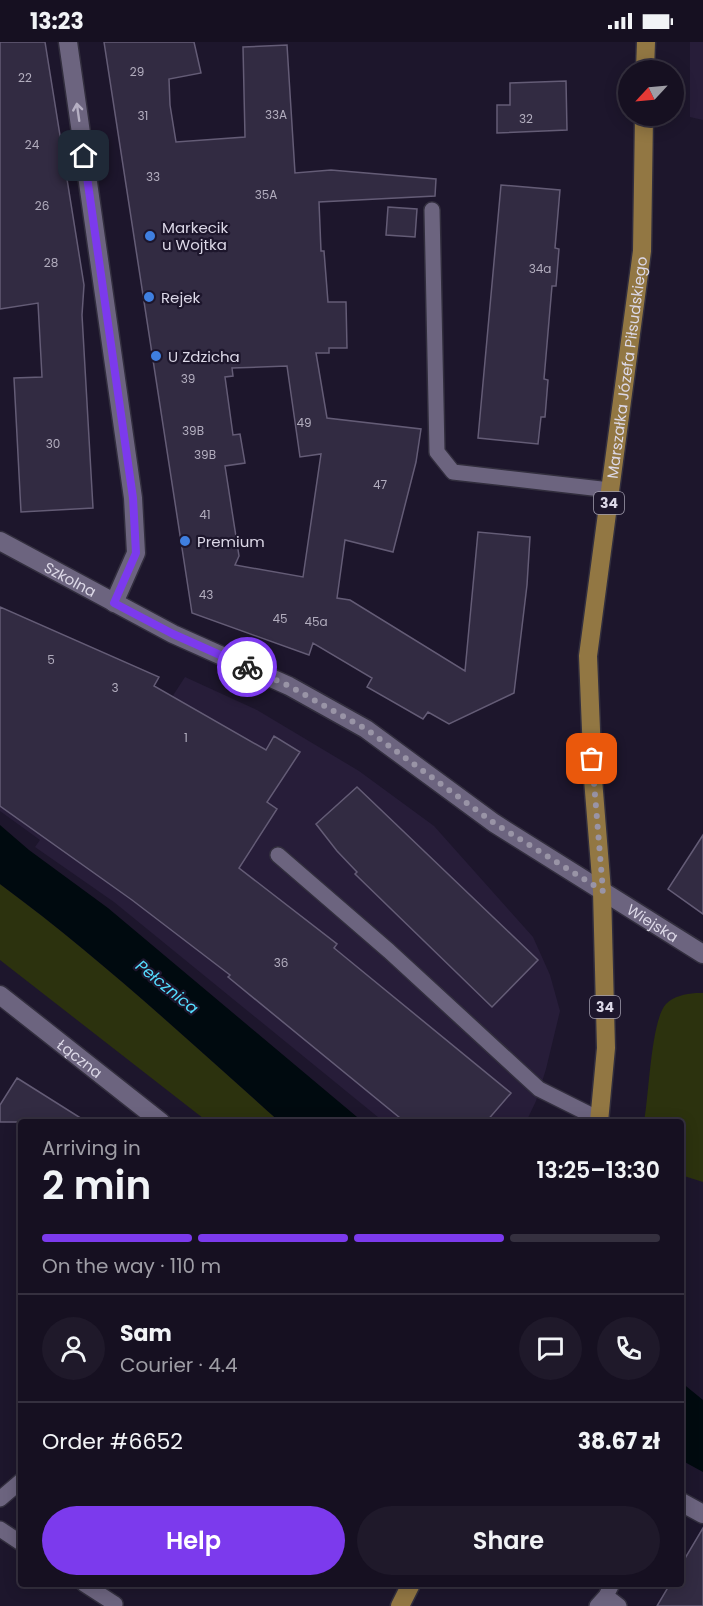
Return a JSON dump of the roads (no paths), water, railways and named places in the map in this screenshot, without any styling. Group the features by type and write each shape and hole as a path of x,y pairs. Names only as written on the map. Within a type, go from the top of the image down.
{"main road":[{"path":"645,60 646,42"},
{"name":"Marszałka Józefa Piłsudskiego","path":"599,1119 606,1048 603,891 593,779 588,656 642,251 644,126"},
{"path":"400,1606 410,1587"}],"street":[{"path":"68,42 132,486 136,553 114,603"},
{"name":"Szkolna","path":"0,541 173,634 289,686 366,729 494,823 603,891"},
{"name":"Wiejska","path":"603,891 703,954"},
{"name":"Łączna","path":"0,995 157,1119"},
{"path":"684,1504 703,1514"}],"lane":[{"path":"432,210 437,452 453,472 610,490"},
{"path":"278,855 389,951 539,1089 595,1119"},
{"path":"0,1499 18,1484"},
{"path":"0,1529 18,1541"},
{"path":"89,1587 115,1604"},
{"path":"605,1595 619,1606"}],"water":[{"name":"Pełcznica","path":"0,825 29,850 108,908 359,1119 277,1119 108,970 0,884"},
{"path":"684,1384 703,1400 703,1472 684,1462"}],"place":[{"name":"Markecik u Wojtka","path":"150,236"},
{"name":"Rejek","path":"149,297"},
{"name":"U Zdzicha","path":"156,356"},
{"name":"Premium","path":"185,541"}]}
